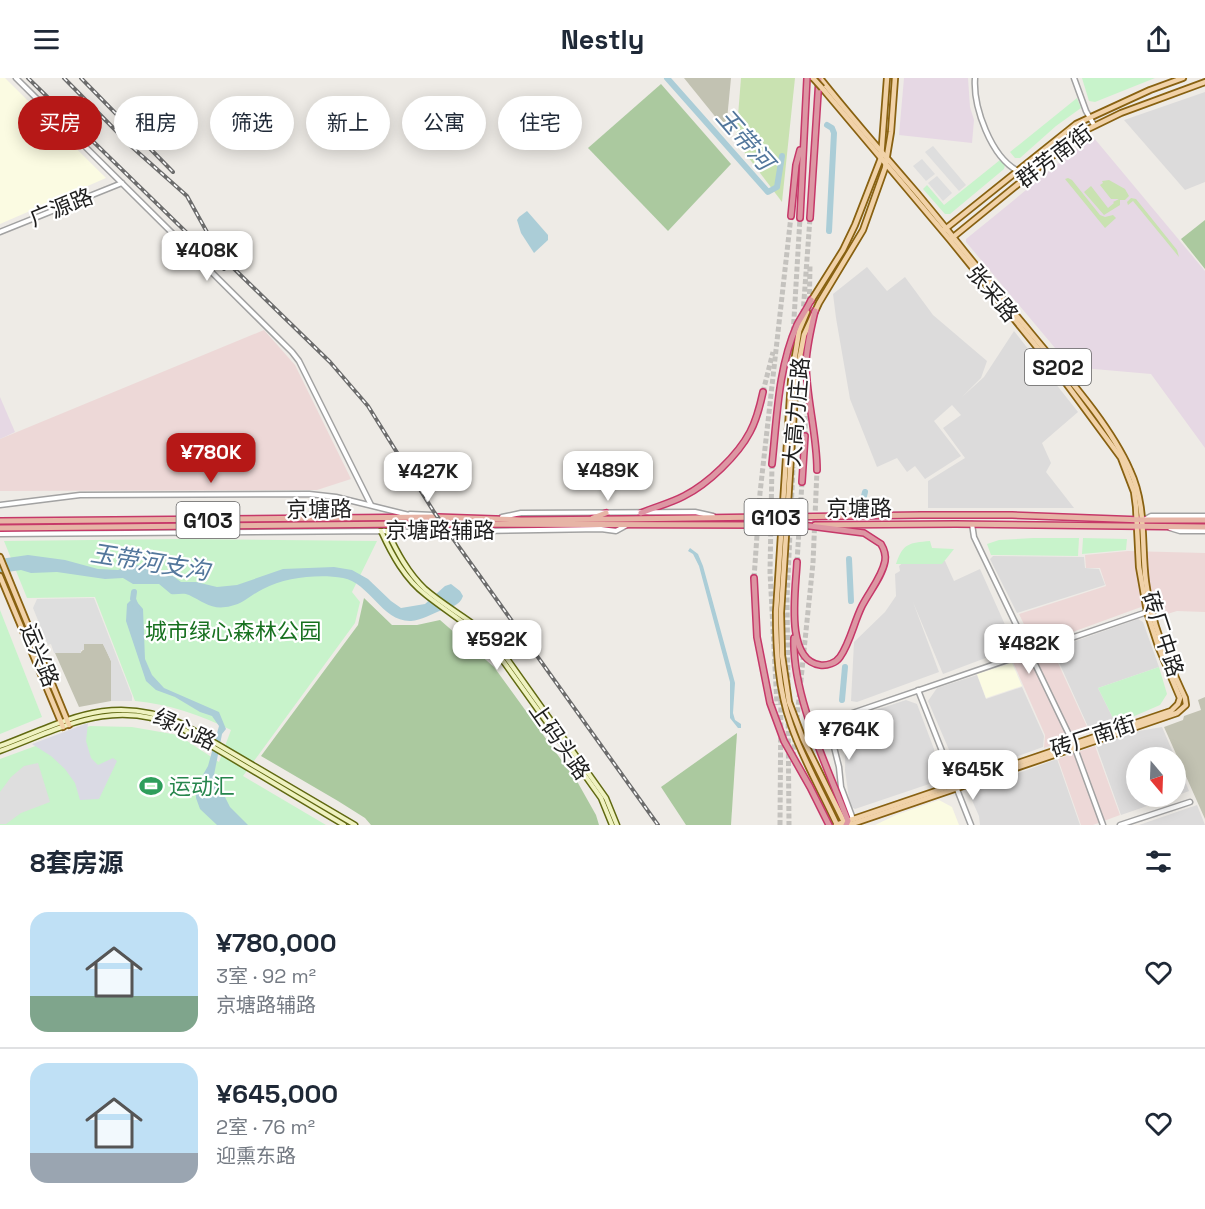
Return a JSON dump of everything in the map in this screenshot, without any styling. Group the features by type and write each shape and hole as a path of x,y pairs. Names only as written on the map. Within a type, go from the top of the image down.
{"highway":[{"path":"800,218 807,78"},
{"path":"810,218 820,79"},
{"path":"791,216 796,165 803,140"},
{"path":"772,464 780,385 797,325 811,300"},
{"path":"815,311 806,363 810,410 816,442 817,470"},
{"path":"641,513 695,490 726,463 740,448 750,432 763,392"},
{"path":"802,482 805,436"},
{"path":"590,519 606,513"},
{"name":"京塘路","path":"0,521 1012,515 1140,523"},
{"name":"G103","path":"1140,523 1205,518"},
{"name":"京塘路","path":"0,528 400,524 1140,523"},
{"name":"G103","path":"1140,523 1205,527"},
{"path":"795,622 796,638 803,656 818,665 827,665 836,661 841,657 862,606 881,571 885,555 881,544 864,534 802,525"},
{"path":"797,562 794,642 798,682 848,823"},
{"path":"753,578 757,637 770,704 784,741 829,825"}],"main road":[{"name":"张采路","path":"813,78 882,156"},
{"name":"大高力庄路","path":"848,823 803,739 789,702 786,684 780,631 791,381 799,331 811,300 843,250 882,156 887,78"},
{"name":"大高力庄路","path":"785,517 799,354 804,335 815,311 863,230 887,162 895,78"},
{"name":"群芳南街","path":"944,230 1076,124 1089,116 1183,78"},
{"name":"张采路","path":"820,79 952,239 1110,441 1128,474 1140,523"},
{"name":"群芳南街","path":"952,239 1082,132 1095,124 1205,82"},
{"path":"883,132 886,135 891,132"},
{"name":"砖厂中路","path":"1140,523 1138,567 1158,646 1180,698 1178,704"},
{"name":"砖厂中路","path":"1140,523 1145,578 1151,609 1163,649 1186,705"},
{"name":"大高力庄路","path":"785,525 776,628 783,698 796,739 837,825"},
{"name":"上码头路","path":"381,531 393,556 409,579 425,594 479,633 511,667"},
{"name":"上码头路","path":"387,531 404,563 424,588 479,627 498,646 606,798 617,825"},
{"name":"运兴路","path":"0,557 68,722"},
{"name":"运兴路","path":"0,576 62,725"},
{"name":"上码头路","path":"532,696 601,798 612,825"},
{"name":"砖厂南街","path":"837,825 1171,711 1178,704"},
{"name":"砖厂南街","path":"1074,745 1177,713 1186,705"},
{"name":"绿心路","path":"0,751 87,713 118,708 144,710 183,724 355,825"},
{"name":"绿心路","path":"68,722 125,714 142,715 169,723 344,825"},
{"name":"绿心路","path":"0,746 62,725"}],"street":[{"path":"16,78 299,362 371,505"},
{"path":"975,78 975,94 982,122 994,146 1012,168 1018,171"},
{"path":"1074,78 1089,116 1095,124"},
{"name":"广源路","path":"0,232 122,183"},
{"name":"京塘路辅路","path":"0,505 80,495 309,494 336,496 407,513 431,514 445,518"},
{"name":"京塘路辅路","path":"494,519 521,513 695,512 723,518"},
{"name":"京塘路辅路","path":"407,513 417,518"},
{"path":"972,524 974,537 1074,745 1103,825"},
{"name":"京塘路辅路","path":"0,534 566,529 616,531 627,525"},
{"path":"1164,526 1180,531 1205,531"},
{"path":"848,823 830,727 835,719 1148,612"},
{"path":"918,690 971,825"},
{"path":"1120,825 1190,801"}],"shaded area":[{"path":"0,78 5,78 23,96 18,96 18,150 78,150 106,178 0,224"},
{"path":"684,78 731,78 726,130"},
{"path":"904,78 968,78 970,107 974,120 972,143 899,135"},
{"path":"1205,92 1205,182 1185,190 1124,120"},
{"path":"1094,138 1205,271 1205,448 1151,374 1071,367 966,242 966,239 1087,140"},
{"path":"933,146 966,185 959,191 925,152"},
{"path":"922,159 935,174 926,181 913,166"},
{"path":"937,176 952,193 943,201 928,183"},
{"path":"867,267 887,291 905,277 933,315 987,361 981,378 962,397 984,377 1014,331 1078,412 1042,443 1051,463 1046,472 1074,508 928,508 928,481 965,458 943,428 961,415 952,405 934,421 961,456 925,479 915,466 907,472 897,458 877,467 850,399 833,294"},
{"path":"264,330 295,365 351,479 317,490 0,491 0,439"},
{"path":"0,397 15,432 0,439"},
{"path":"1128,551 1205,553 1205,612 1177,611 1167,614 1141,607 1048,641 1089,731 1044,748 1045,735 1013,662 1038,653 1019,614 1106,586 1100,568 1086,568 1085,555"},
{"path":"993,556 1084,557 1085,568 1099,569 1105,585 1017,613 990,559"},
{"path":"905,561 945,561 954,581 980,569 1015,647 943,674 913,602 939,672 857,702 851,701 854,642 885,612 896,596 895,574 900,571 899,566"},
{"path":"94,598 132,701 111,701 111,661 103,644 84,644 84,650 81,650 81,653 54,653 51,644 48,645 33,608 37,599"},
{"path":"1138,619 1143,622 1159,667 1098,688 1116,724 1090,731 1053,649"},
{"path":"84,644 103,644 107,652 111,661 111,701 79,707 55,653 80,653 84,649"},
{"path":"1012,663 1022,686 986,698 977,674"},
{"path":"977,675 986,699 1022,687 1044,736 1043,747 973,772 956,766 928,701 937,688"},
{"path":"1205,697 1205,819 1186,776 1186,747 1173,747 1164,727 1201,710 1198,700"},
{"path":"906,700 917,704 934,749 938,781 855,809 850,806 845,770 846,720"},
{"path":"88,723 86,741 91,758 98,765 113,758 117,761 99,799 80,800 75,783 65,769 51,756 32,744"},
{"path":"1162,727 1171,747 1126,747 1126,807 1144,807 1121,815 1096,745 1139,731"},
{"path":"1095,746 1120,815 1093,825 1081,825 1058,759"},
{"path":"1057,759 1080,825 980,825 979,816 971,798 975,789"},
{"path":"38,763 50,802 21,813 6,824 0,824 0,792 11,777 24,766"},
{"path":"939,800 952,807 959,825 875,825 896,815"},
{"path":"1197,805 1205,825 1139,825"}],"green space":[{"path":"741,78 795,78 782,202 736,141"},
{"path":"1082,78 1155,78 1095,102 1089,101"},
{"path":"661,84 731,164 668,231 588,148"},
{"path":"1077,98 1081,108 1056,126 1020,158 1015,158 1010,152"},
{"path":"1000,160 1005,165 1004,169 950,214 945,214 923,189 927,185 944,205"},
{"path":"1068,178 1100,215 1105,217 1113,215 1116,218 1105,228 1065,179"},
{"path":"1109,180 1125,189 1129,196 1125,200 1120,200 1120,205 1104,215 1084,192 1091,186 1108,208 1119,199 1111,199 1100,185 1102,181"},
{"path":"1131,198 1136,199 1177,250 1179,257 1133,201 1128,205 1127,202"},
{"path":"1205,220 1205,269 1181,239"},
{"path":"1079,538 1078,556 991,555 987,544 999,540"},
{"path":"1083,538 1127,539 1126,550 1082,554"},
{"name":"城市绿心森林公园","path":"181,539 377,541 352,592 360,602 355,623 243,776 326,825 0,825 0,759 90,726 132,727 178,735 219,762 231,730 184,711 135,701 95,597 27,598 4,541"},
{"path":"930,541 932,548 954,549 942,564 896,564 901,552 908,545"},
{"path":"364,598 392,625 417,625 440,620 494,667 578,783 599,825 371,825 365,818 338,801 261,756 358,625"},
{"path":"0,610 42,717 0,734"},
{"path":"1159,667 1167,694 1160,705 1116,724 1098,688"},
{"path":"737,733 731,825 686,825 661,787"}],"water":[{"path":"527,211 548,235 548,240 534,253 521,233 517,220"},
{"path":"690,548 698,554 703,566 735,683 733,713 735,720 741,724 741,728 738,728 730,718 730,682 699,566 693,554 688,551"},
{"path":"28,555 65,560 98,569 118,570 129,565 150,567 161,575 173,576 181,582 196,582 217,587 237,585 283,569 334,567 352,570 368,579 401,608 425,604 445,586 451,584 463,596 454,606 423,618 411,621 401,620 384,609 352,581 334,577 313,577 292,579 272,585 235,605 219,607 208,605 187,594 171,594 159,584 133,584 123,578 105,579 57,572 31,573 21,570 0,573 0,559"},
{"path":"130,601 137,602 143,609 145,659 152,675 164,688 219,712 226,729 222,734 214,775 230,807 248,825 217,825 200,809 196,798 196,787 208,766 219,726 212,716 156,690 146,681 126,621 127,604"}],"waterway":[{"name":"玉带河","path":"667,78 768,192 777,187 782,156"},
{"name":"玉带河","path":"827,125 834,133 829,231"},
{"name":"玉带河","path":"862,504 865,492"},
{"name":"玉带河","path":"849,559 851,601"},
{"path":"134,592 133,599 137,609"},
{"name":"玉带河","path":"842,700 845,667"}],"tunnel":[{"path":"754,578 760,493 791,216"},
{"path":"791,369 800,218"},
{"path":"803,314 810,218"},
{"path":"809,324 810,264"},
{"path":"801,344 802,323"},
{"path":"763,392 773,352"},
{"path":"797,398 799,371"},
{"path":"805,436 806,393"},
{"path":"772,464 770,572 777,705"},
{"path":"788,685 787,599 793,467"},
{"path":"793,757 813,563 817,470"},
{"path":"797,562 802,482"},
{"path":"783,537 783,558"},
{"path":"780,825 781,690"},
{"path":"788,701 789,825"}],"railway":[{"path":"28,78 224,269"},
{"path":"64,78 132,147 187,196 224,259 330,362 368,406 434,512 658,825"},
{"path":"81,78 173,172"}],"place":[{"name":"运动汇","path":"151,786"}],"water label":[{"name":"玉带河支沟","path":"150,562"}]}
